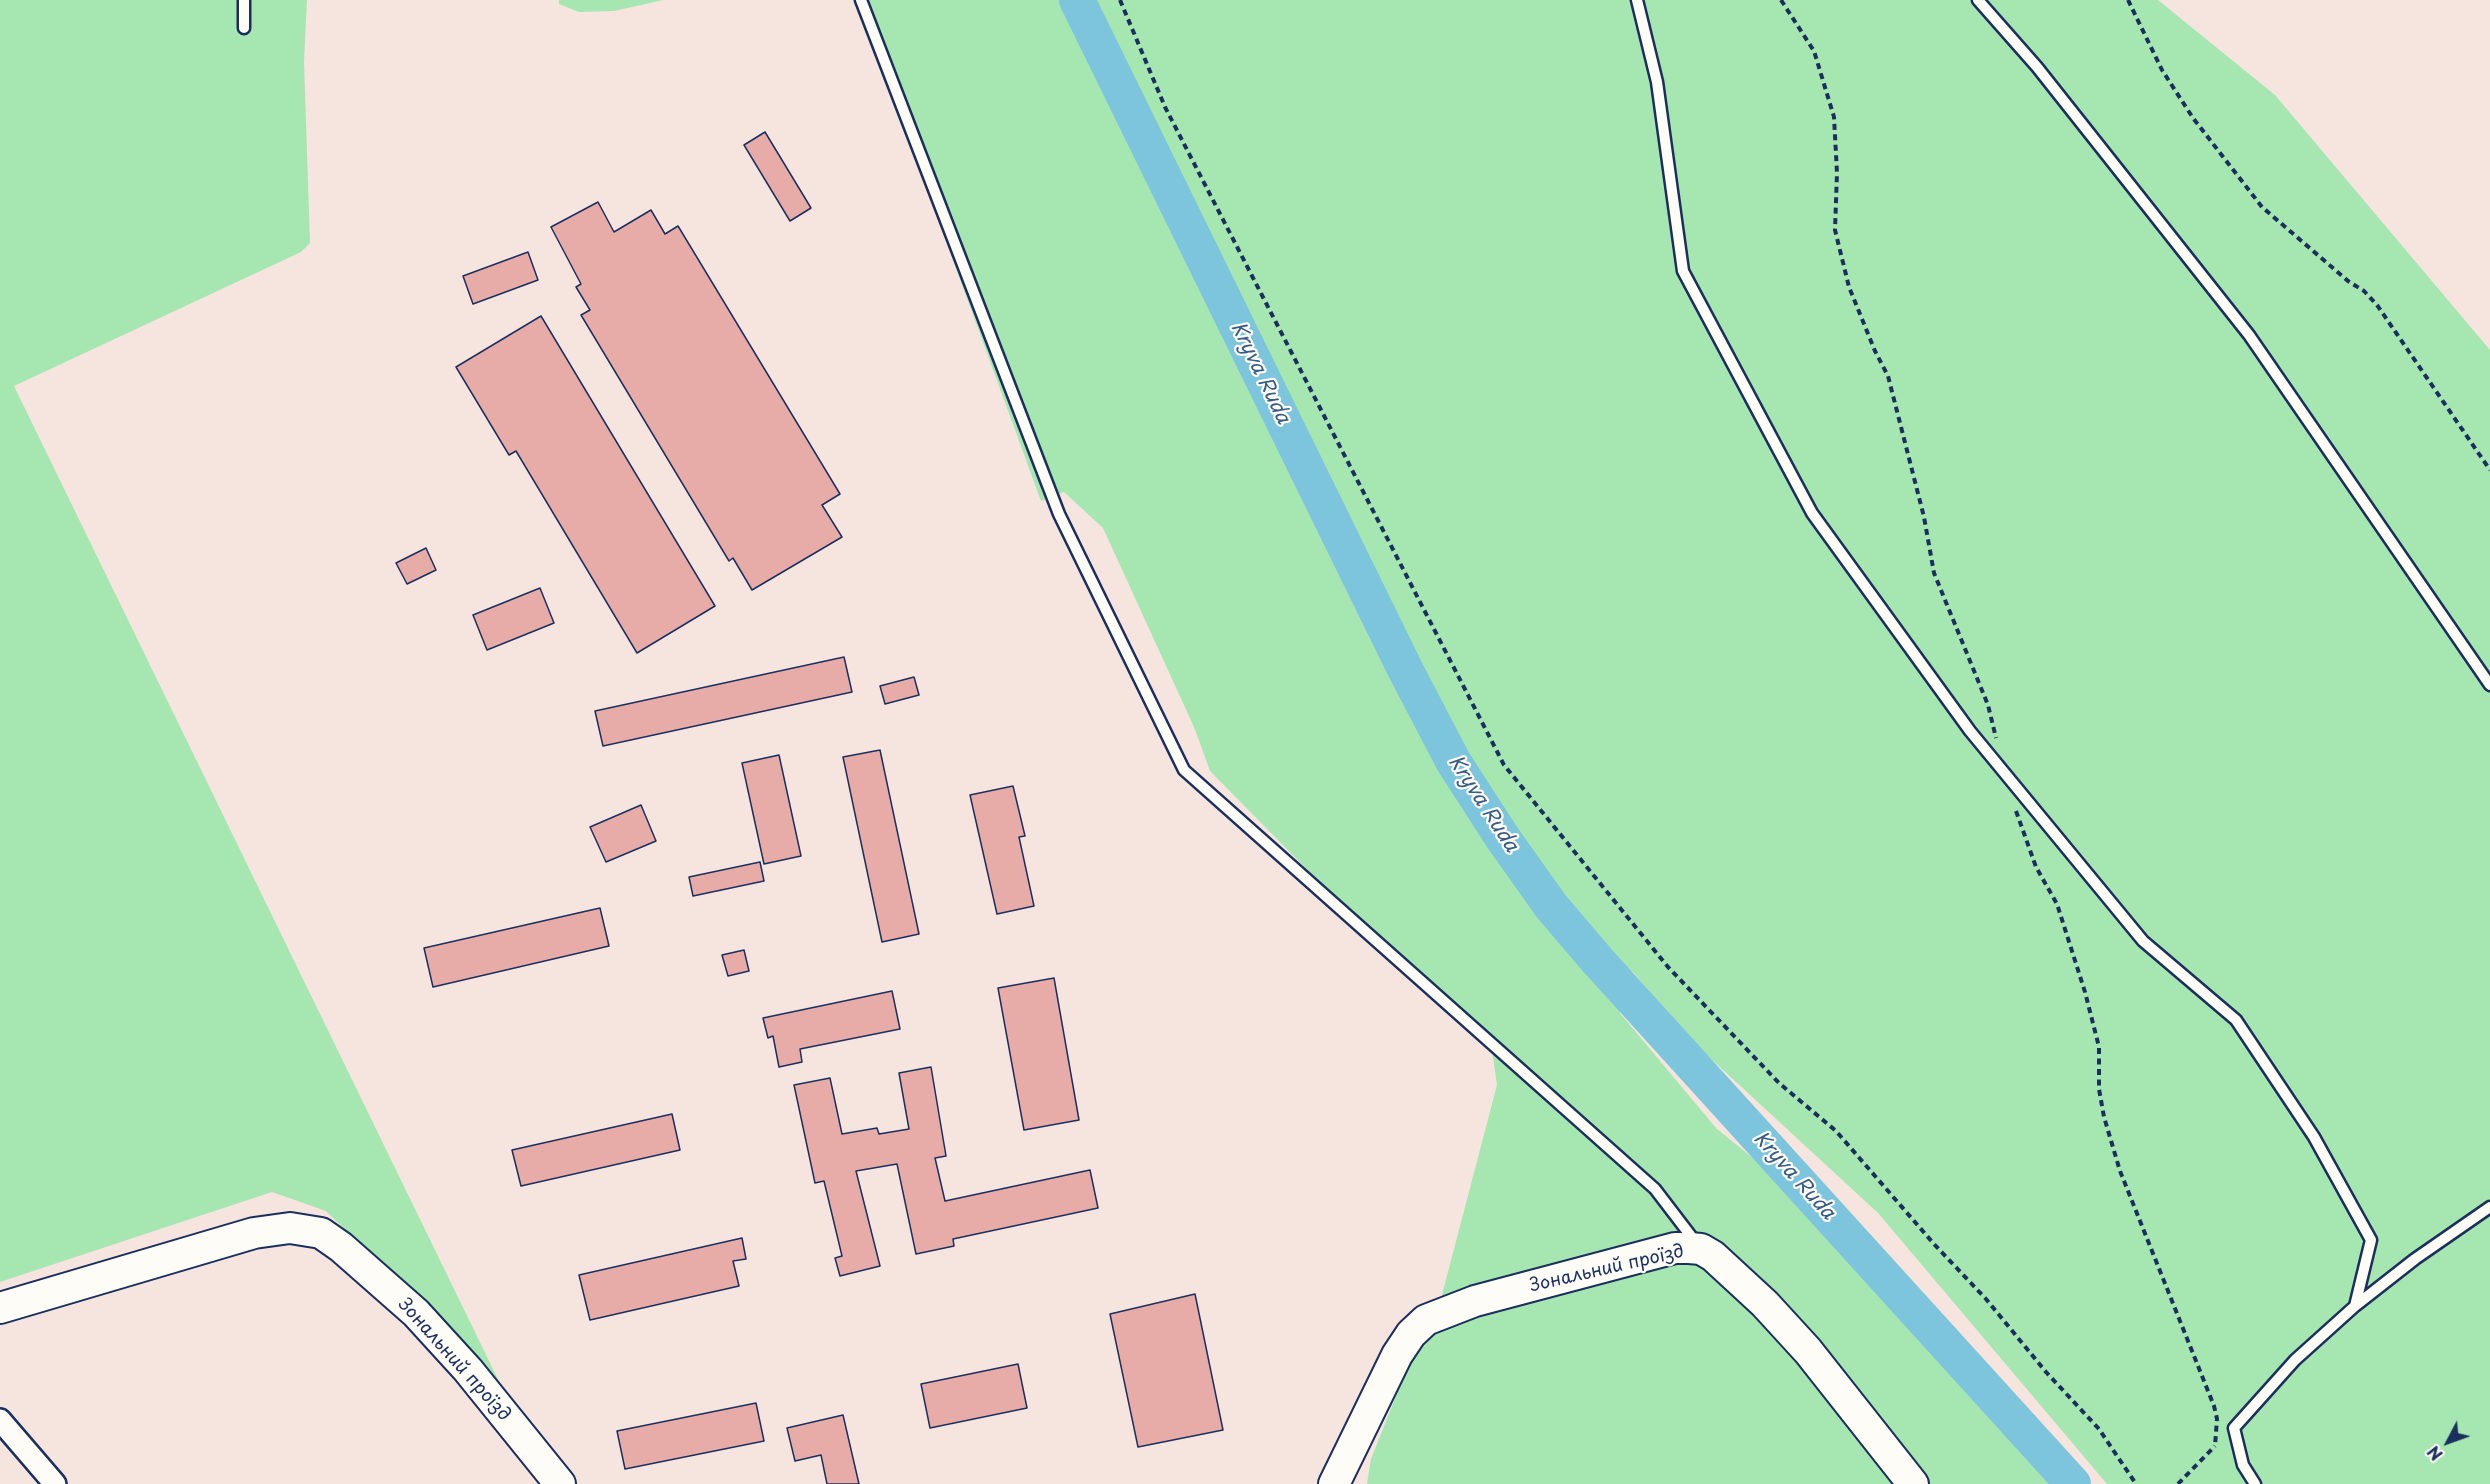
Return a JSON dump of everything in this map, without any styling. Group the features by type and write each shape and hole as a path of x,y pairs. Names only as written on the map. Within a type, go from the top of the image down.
{"street":[{"name":"Зональний проїзд","path":"0,1308 254,1233 290,1228 321,1233 341,1247 416,1313 468,1370 560,1484"},
{"name":"Зональний проїзд","path":"1334,1484 1398,1355 1411,1334 1426,1320 1474,1301 1675,1248 1701,1249 1730,1269 1808,1351 1913,1484"},
{"path":"0,1420 55,1484"}],"lane":[{"path":"244,0 244,28"},
{"path":"861,0 1059,514 1184,770 1655,1189 1701,1249"},
{"path":"1637,0 1657,82 1683,271 1812,513 1970,731 2143,941 2236,1020 2314,1137 2371,1240 2355,1306"},
{"path":"1978,0 2037,67 2249,335 2490,685"},
{"path":"2255,1484 2243,1465 2234,1428 2295,1360 2355,1306 2415,1258 2490,1208"}],"path":[{"path":"1120,0 1165,107 1504,765 1668,967 1779,1083 1836,1131 2099,1430 2136,1484"},
{"path":"1781,0 1814,51 1834,117 1837,173 1835,230 1849,287 1875,351 1888,376 1924,517 1934,573 1988,705 2004,773"},
{"path":"2128,0 2162,70 2193,118 2262,207 2348,281 2364,291 2377,305 2490,470"},
{"path":"2015,807 2036,867 2057,904 2085,992 2098,1047 2099,1089 2104,1117 2120,1171 2214,1406 2217,1419 2216,1446"},
{"path":"2178,1484 2234,1428"}],"green space":[{"path":"0,0 307,0 304,62 310,243 301,252 14,386 512,1408 421,1304 326,1211 272,1192 0,1282"},
{"path":"559,0 663,0 614,11 579,12 559,4"},
{"path":"858,0 2158,0 2275,95 2490,350 2490,1484 2107,1484 1878,1213 1696,1045 1632,971 1620,1013 1716,1128 1811,1206 2054,1484 1367,1484 1371,1459 1409,1363 1433,1329 1497,1085 1490,1036 1346,909 1210,771 1194,727 1103,528 1064,492 1041,501"}],"building":[{"path":"765,132 811,208 790,221 744,145"},
{"path":"598,202 614,232 651,210 665,234 678,226 840,494 822,505 842,537 752,590 733,558 729,561 581,315 590,310 576,287 581,284 551,227"},
{"path":"528,252 538,280 473,304 463,276"},
{"path":"541,316 715,606 637,653 516,451 509,455 456,367"},
{"path":"426,548 436,570 407,584 396,563"},
{"path":"540,588 554,623 487,650 473,615"},
{"path":"844,657 852,692 603,746 595,711"},
{"path":"914,677 919,695 885,704 880,686"},
{"path":"880,750 919,934 882,942 843,757"},
{"path":"779,755 801,856 764,864 742,763"},
{"path":"1013,786 1025,836 1019,837 1034,906 997,914 970,795"},
{"path":"641,805 656,841 606,862 590,827"},
{"path":"760,862 764,881 693,896 689,877"},
{"path":"600,908 609,946 433,987 424,948"},
{"path":"744,950 749,971 728,976 722,955"},
{"path":"1054,978 1079,1120 1024,1130 998,988"},
{"path":"892,991 900,1029 800,1049 802,1062 779,1067 773,1036 768,1038 763,1018"},
{"path":"931,1067 946,1156 935,1158 945,1201 1090,1170 1098,1208 953,1239 954,1246 916,1254 897,1164 856,1171 880,1266 840,1276 835,1258 842,1256 824,1181 815,1183 794,1085 830,1078 842,1134 877,1128 879,1134 909,1129 899,1073"},
{"path":"672,1114 680,1150 521,1186 512,1150"},
{"path":"742,1238 746,1259 733,1261 739,1286 590,1320 579,1275"},
{"path":"1195,1294 1223,1430 1138,1447 1110,1314"},
{"path":"1018,1364 1027,1408 930,1428 921,1384"},
{"path":"756,1403 764,1441 625,1469 617,1431"},
{"path":"843,1415 859,1484 827,1484 821,1455 795,1461 787,1428"}],"waterway":[{"name":"Kryva Ruda","path":"1077,0 1405,669 1453,761 1502,837 1551,906 1597,960 2073,1484"}]}
